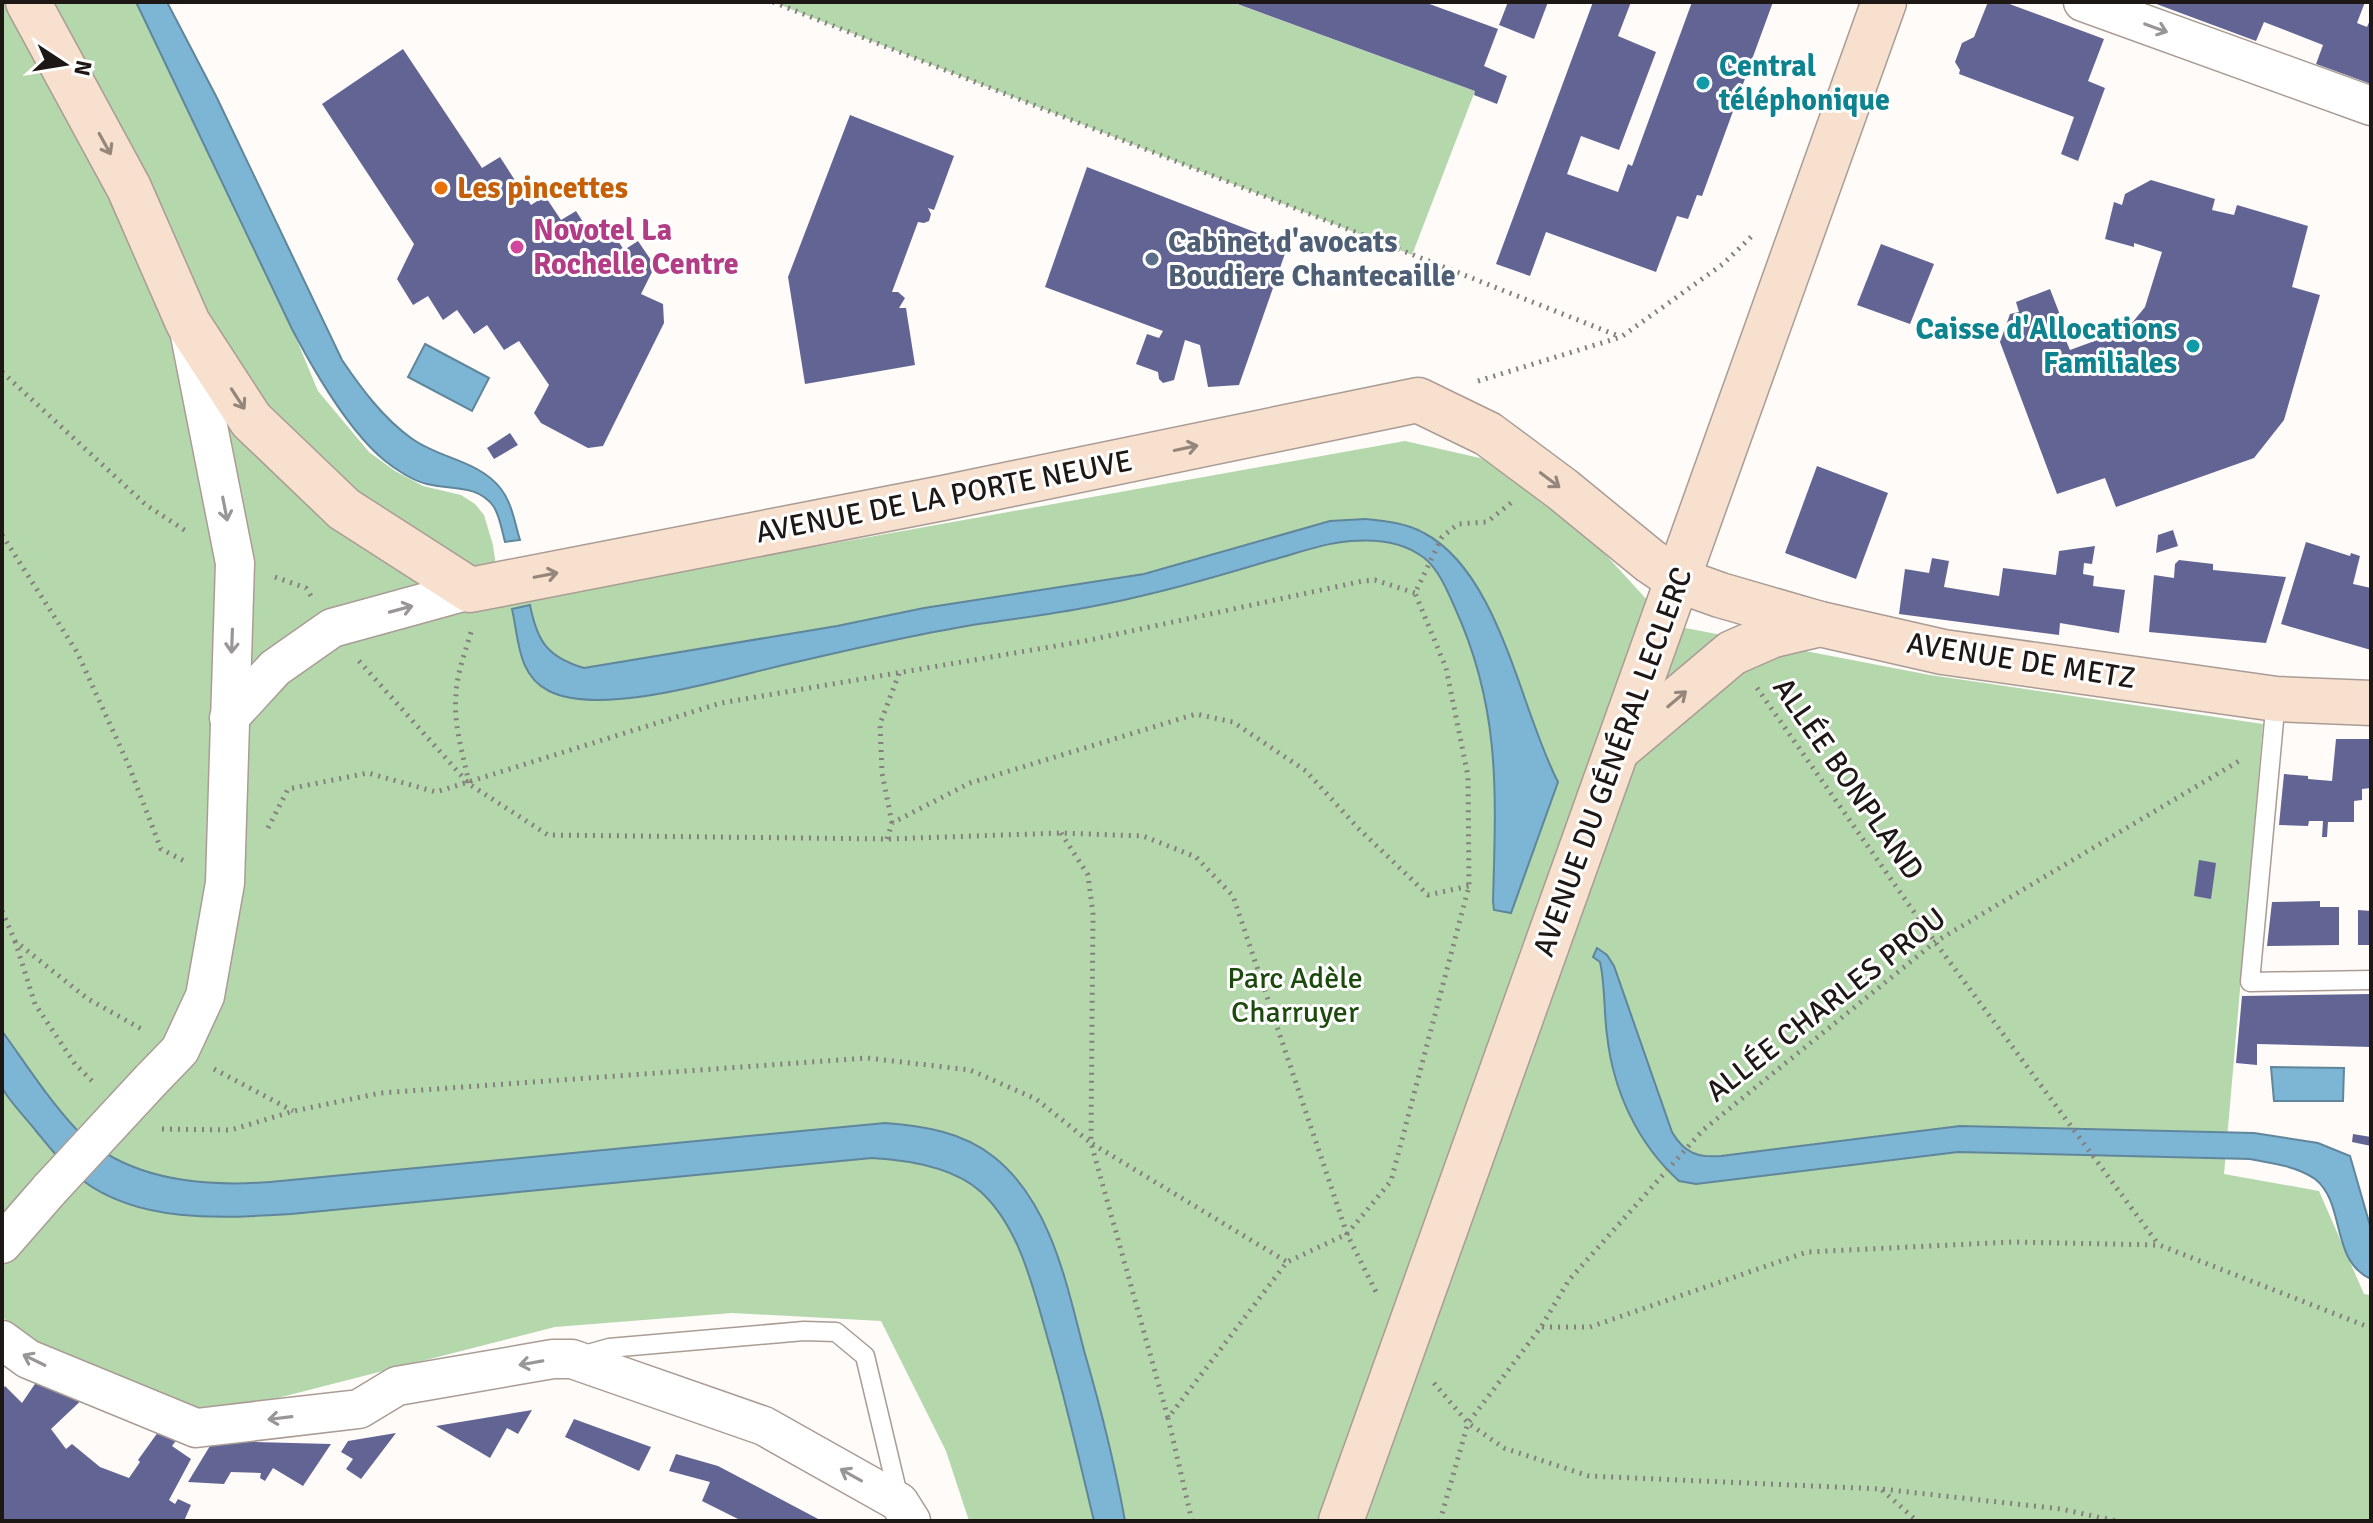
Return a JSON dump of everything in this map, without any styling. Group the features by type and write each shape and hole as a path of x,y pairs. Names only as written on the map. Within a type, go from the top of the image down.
{"street":[{"path":"28,2 129,188 188,323 251,420 344,509 470,590"},
{"name":"AVENUE DU GÉNÉRAL LECLERC","path":"1341,1521 1884,2"},
{"path":"2083,2 2371,106"},
{"path":"2,1244 180,1050 205,996 225,883 235,563 188,323"},
{"path":"1418,400 1488,434 1678,580"},
{"name":"AVENUE DE LA PORTE NEUVE","path":"470,590 943,498 1418,400"},
{"name":"AVENUE DE METZ","path":"1678,580 1820,624 1943,652 2276,699 2371,703"},
{"path":"229,718 275,668 332,628 470,590"},
{"path":"1618,749 1732,653 1773,635 1820,624"},
{"path":"2,1340 28,1359 196,1428 359,1409 397,1386 553,1359 572,1359 764,1426 905,1512"}],"lane":[{"path":"2276,699 2250,982 2371,980"},
{"path":"572,1359 609,1348 804,1331 836,1332 865,1356 905,1512"}],"path":[{"path":"773,2 1621,337"},
{"path":"1418,400 1621,337 1723,264 1762,226"},
{"path":"2,372 146,505 235,563 306,588 341,641 469,784 548,835 887,839 1061,833 1143,836 1196,857 1233,896 1347,1234"},
{"path":"1168,1418 1287,1262 1347,1234 1391,1181 1469,886 1468,776 1446,668 1415,593 1440,539 1458,524 1487,522 1518,497 1509,480 1523,460"},
{"path":"2,535 77,652 129,766 161,849 225,883 243,880 288,789 368,773 436,792 721,703 1085,641 1363,581 1375,580 1415,593"},
{"path":"469,784 456,720 455,696 458,675 473,628 470,590"},
{"name":"ALLÉE BONPLAND","path":"1732,653 1935,942 2159,1245"},
{"path":"887,839 892,823 882,773 880,724 900,671"},
{"name":"ALLÉE CHARLES PROU","path":"1468,1423 1541,1327 1569,1280 1703,1130 1935,942 2237,764 2276,699"},
{"path":"892,823 970,783 1196,714 1233,722 1306,771 1358,828 1428,895 1469,886"},
{"path":"1061,833 1088,875 1093,914 1091,1143 1168,1418 1192,1521"},
{"path":"2,911 15,941 88,999 294,1111 380,1093 867,1058 970,1070 1036,1099 1091,1143 1287,1262"},
{"path":"1541,1327 1590,1327 1807,1252 2012,1242 2159,1245 2371,1328"},
{"path":"1440,1521 1468,1423 1504,1448 1589,1476 1881,1489 2061,1509 2116,1521"},
{"path":"1881,1489 1917,1521"}],"green space":[{"name":"Parc Adèle Charruyer","path":"2,2 156,2 318,391 369,452 395,471 423,486 461,495 475,504 484,515 493,545 501,603 1405,441 1480,458 1553,497 1670,625 1930,675 2263,724 2224,1174 2319,1191 2364,1294 2371,1295 2371,1521 969,1521 946,1451 881,1321 732,1313 555,1327 258,1403 192,1412 37,1343 2,1317"},
{"path":"773,2 1231,2 1475,91 1412,255"}],"water":[{"path":"136,2 167,2 349,371 382,412 411,438 492,479 508,501 520,540 505,542 498,515 488,500 472,491 427,484 404,474 384,460 345,416 292,329"},
{"path":"425,344 489,378 472,411 408,377"},
{"path":"1365,519 1403,525 1424,533 1450,552 1472,579 1505,645 1558,782 1511,913 1494,910 1492,752 1481,681 1470,645 1449,594 1433,567 1423,557 1398,545 1370,541 1331,544 1120,601 922,634 633,698 572,698 549,691 539,684 531,676 521,655 512,609 530,605 540,638 552,653 584,668 837,626 924,608 1144,574 1330,521"},
{"path":"1597,948 1607,955 1614,966 1672,1132 1681,1145 1692,1153 1721,1156 1960,1126 2254,1133 2318,1143 2350,1156 2371,1229 2371,1279 2358,1271 2349,1259 2331,1202 2325,1189 2315,1179 2292,1168 2250,1159 1958,1152 1696,1184 1679,1181 1639,1133 1621,1095 1610,1056 1600,962 1593,957"},
{"path":"2,1031 56,1106 96,1146 141,1170 192,1181 270,1182 885,1123 928,1128 956,1136 982,1148 1014,1176 1044,1222 1064,1274 1102,1416 1125,1521 1094,1521 1060,1382 1023,1260 1006,1223 994,1207 981,1192 958,1176 915,1163 872,1158 291,1214 210,1217 156,1211 105,1194 75,1175 63,1163 4,1092"},
{"path":"2271,1067 2344,1068 2343,1101 2274,1101"}],"building":[{"path":"1232,2 1424,2 1498,29 1484,66 1507,76 1497,104 1474,95 1475,91"},
{"path":"1508,2 1548,2 1534,39 1499,25"},
{"name":"Central téléphonique","path":"1593,2 1631,2 1618,36 1656,52 1619,150 1581,136 1567,174 1618,192 1628,164 1632,166 1692,2 1773,2 1702,196 1697,195 1688,219 1677,216 1656,272 1546,232 1530,276 1496,264"},
{"path":"1988,2 2004,2 2104,39 2088,81 2105,88 2078,161 2061,154 2074,117 1959,74 1955,62 1962,43 1974,37"},
{"path":"2151,2 2365,2 2357,23 2367,27 2371,18 2371,84 2316,64 2323,45 2264,22 2256,41"},
{"name":"Novotel La Rochelle Centre","path":"403,49 482,168 500,157 531,205 545,196 561,220 576,211 592,236 608,226 624,250 638,241 655,266 641,294 663,304 664,323 603,446 588,448 541,423 534,413 549,385 519,341 504,350 487,325 474,334 457,310 443,320 428,296 413,305 397,279 414,244 322,104"},
{"path":"850,115 954,156 934,210 928,208 931,214 929,221 918,222 892,292 898,292 905,298 899,308 906,308 915,365 805,384 788,277"},
{"path":"1087,167 1288,245 1239,385 1208,387 1200,345 1185,340 1174,380 1163,383 1158,372 1136,364 1147,334 1159,338 1163,331 1045,287"},
{"name":"Caisse d'Allocations Familiales","path":"2151,180 2215,199 2212,210 2234,215 2237,205 2308,226 2292,287 2320,295 2284,420 2254,458 2116,507 2105,478 2057,494 2000,342 2010,314 2019,312 2016,302 2050,289 2062,320 2058,322 2070,350 2127,329 2145,307 2162,252 2134,243 2134,247 2105,239 2114,202 2122,205 2125,194"},
{"path":"1881,244 1934,264 1910,324 1857,305"},
{"path":"510,433 518,445 494,459 487,448"},
{"path":"1817,466 1888,493 1856,579 1785,553"},
{"path":"2173,530 2178,546 2156,553 2158,535"},
{"path":"2306,542 2350,556 2351,553 2360,556 2353,584 2371,588 2371,650 2281,624"},
{"path":"2095,546 2092,564 2084,563 2083,574 2094,576 2093,586 2125,590 2119,633 2060,623 2059,635 1899,614 1905,569 1929,573 1932,558 1949,561 1944,587 1999,596 2003,568 2056,575 2059,551"},
{"path":"2179,560 2213,564 2213,570 2286,577 2266,643 2149,632 2154,575 2174,578 2175,564"},
{"path":"2336,739 2371,739 2371,788 2362,789 2362,800 2354,801 2354,822 2328,822 2327,837 2322,837 2323,821 2309,821 2308,826 2279,825 2284,774 2332,781"},
{"path":"2199,860 2216,863 2211,899 2194,896"},
{"path":"2320,901 2320,907 2339,907 2339,945 2267,946 2272,902"},
{"path":"2358,910 2371,911 2371,945 2358,945"},
{"path":"2371,994 2371,1047 2257,1044 2257,1065 2236,1063 2242,996"},
{"path":"2353,1134 2371,1137 2371,1146 2352,1142"},
{"path":"39,1378 87,1395 51,1429 66,1449 72,1444 100,1467 129,1478 161,1428 178,1438 172,1446 191,1459 169,1500 175,1504 178,1499 191,1505 184,1521 2,1521 2,1390 5,1386 22,1403"},
{"path":"532,1410 518,1434 507,1428 490,1458 436,1426"},
{"path":"574,1419 651,1447 639,1471 565,1437"},
{"path":"396,1433 361,1479 346,1469 353,1459 341,1452 348,1441"},
{"path":"213,1441 331,1444 303,1486 273,1468 265,1481 260,1478 261,1473 231,1472 224,1484 188,1482"},
{"path":"676,1454 718,1466 822,1521 742,1521 702,1501 710,1482 669,1471"}],"place":[{"name":"Central téléphonique","path":"1703,83"},
{"name":"Les pincettes","path":"441,188"},
{"name":"Novotel La Rochelle Centre","path":"517,247"},
{"name":"Cabinet d'avocats Boudiere Chantecaille","path":"1152,259"},
{"name":"Caisse d'Allocations Familiales","path":"2193,346"}]}
